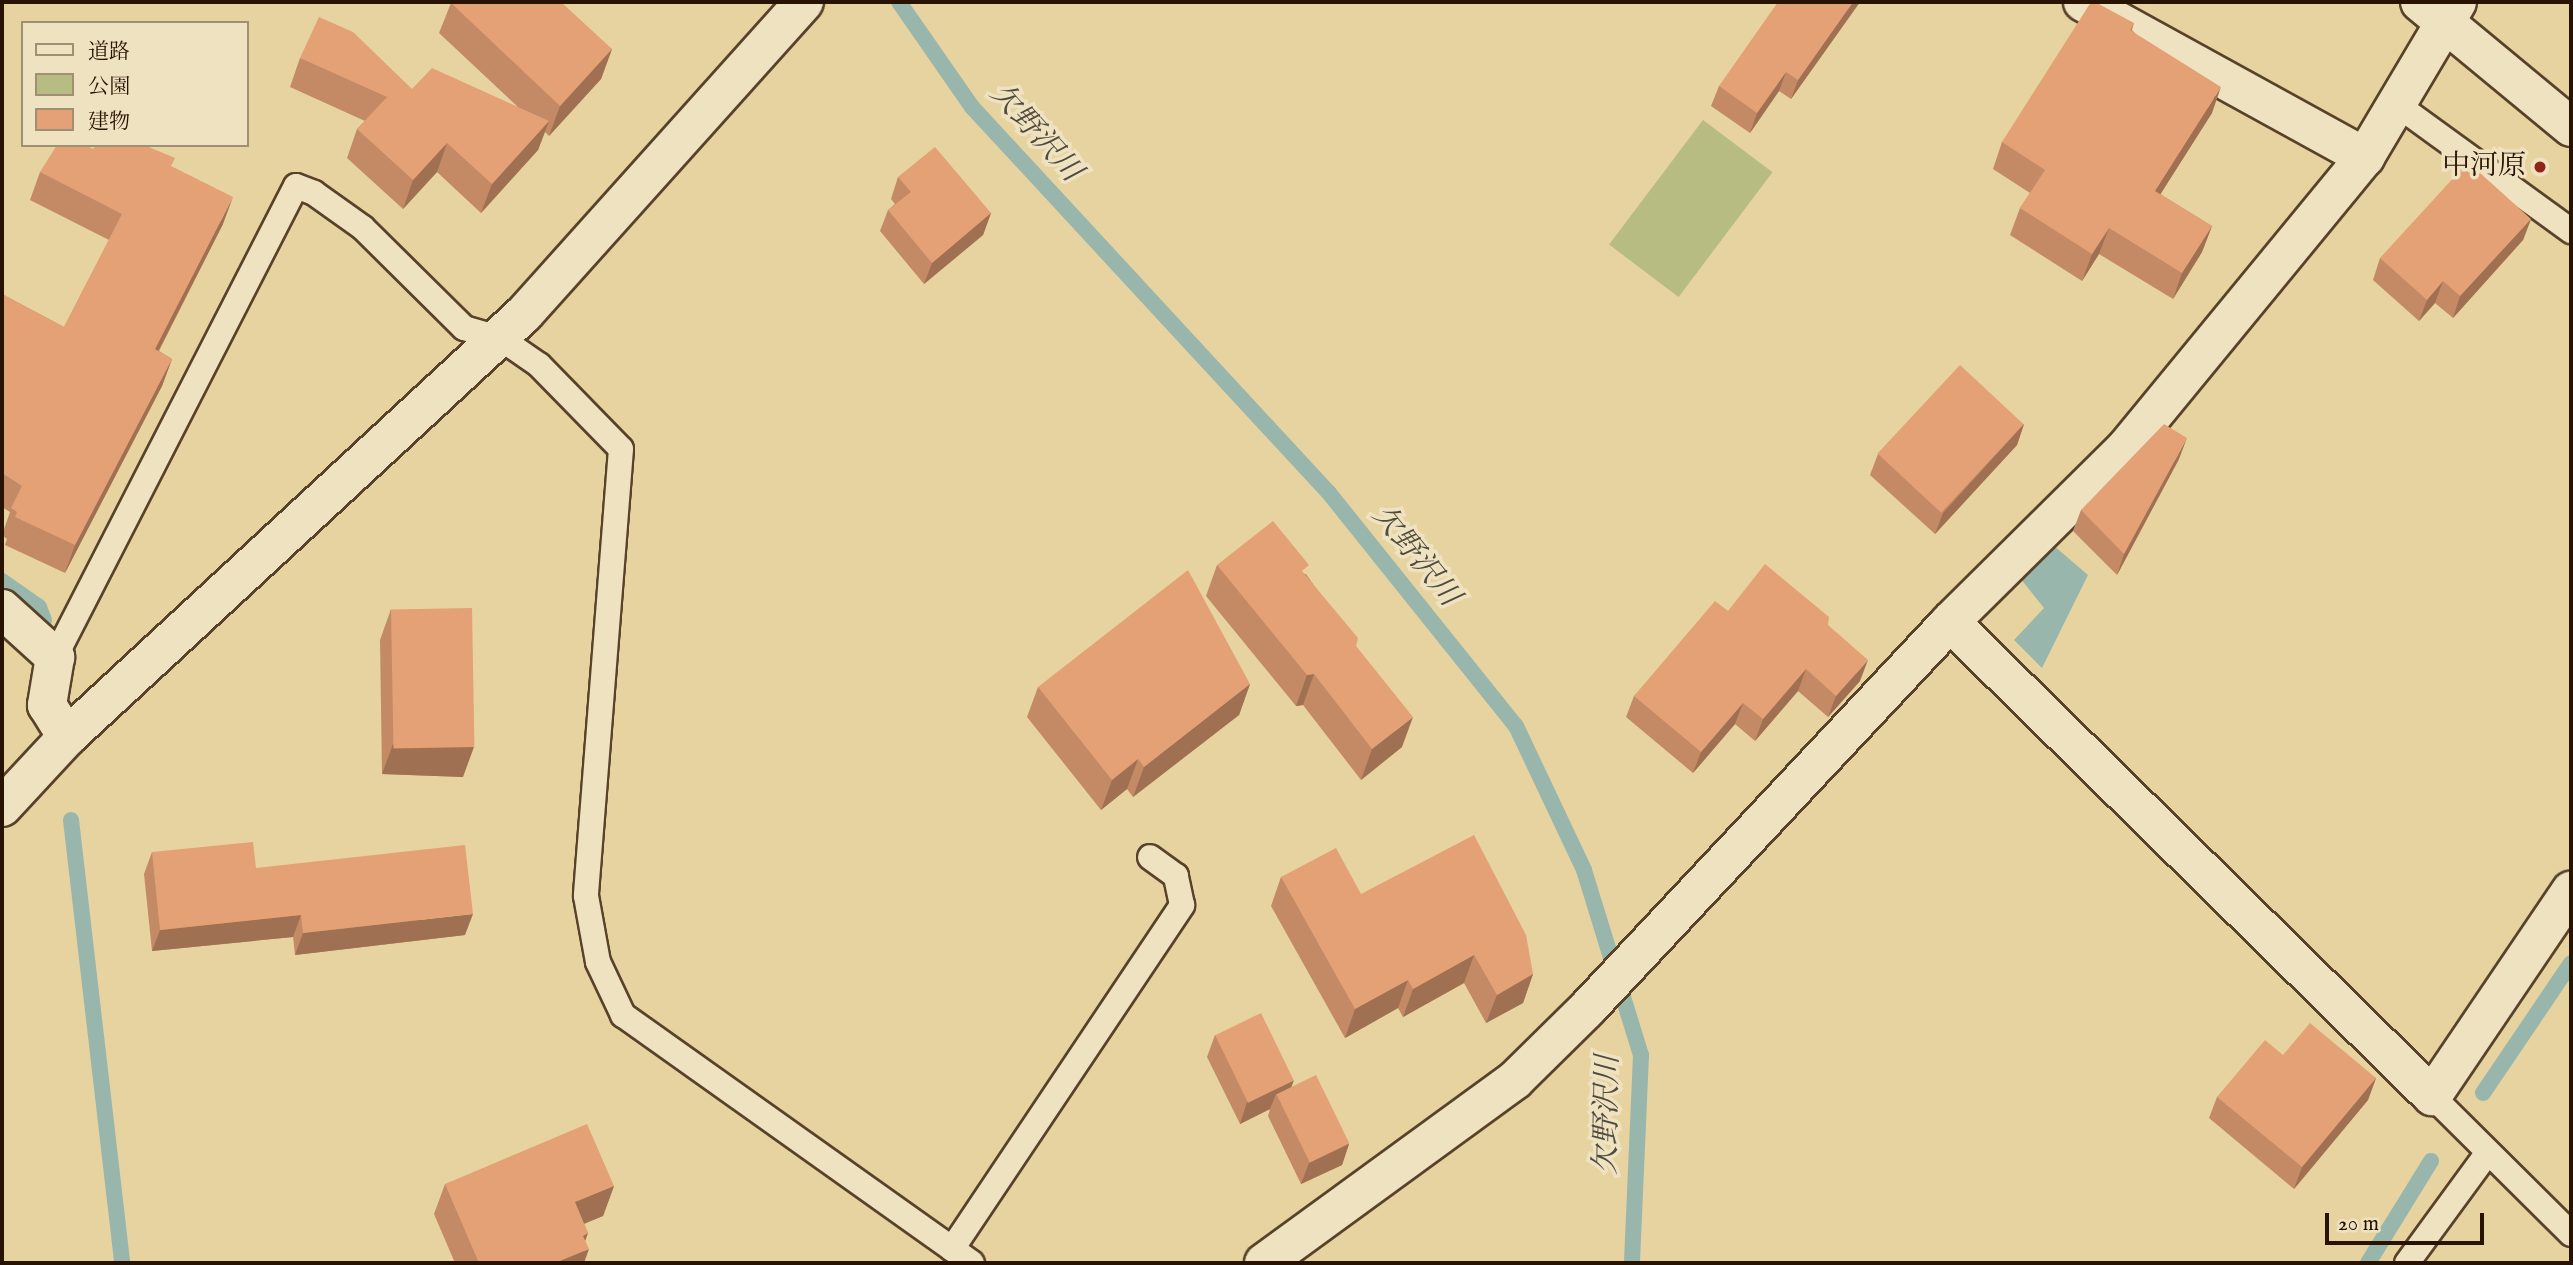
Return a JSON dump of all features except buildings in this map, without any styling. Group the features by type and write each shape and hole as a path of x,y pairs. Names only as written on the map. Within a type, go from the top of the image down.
{"street":[{"path":"2,807 68,737 500,338 804,2"},
{"path":"2083,2 2365,157"},
{"path":"1264,1263 1515,1080 1587,1009 1950,622 2125,449 2365,157 2399,106 2441,9 2571,127"},
{"path":"2,609 55,657 47,705 68,737"},
{"path":"1950,622 2432,1097 2571,891"}],"lane":[{"path":"2399,106 2571,231"},
{"path":"55,657 296,186 363,228 464,328 500,338 540,365 621,449 586,896 598,962 623,1015 962,1256 1182,905 1176,876 1150,857"},
{"path":"2432,1097 2486,1154 2571,1234"},
{"path":"2407,1263 2486,1154"}],"green space":[{"path":"1703,120 1772,172 1679,297 1609,245"}],"water":[{"path":"2053,545 2088,575 2042,668 2014,640 2044,608 2020,578"}],"waterway":[{"name":"欠野沢川","path":"899,2 972,107 1329,493 1516,726 1584,870 1641,1055 1632,1263"},
{"path":"2,581 39,607 44,620"},
{"path":"71,820 122,1263"},
{"path":"2483,1093 2571,963"},
{"path":"2368,1263 2431,1161"}],"place":[{"name":"中河原","path":"2540,167"}]}
